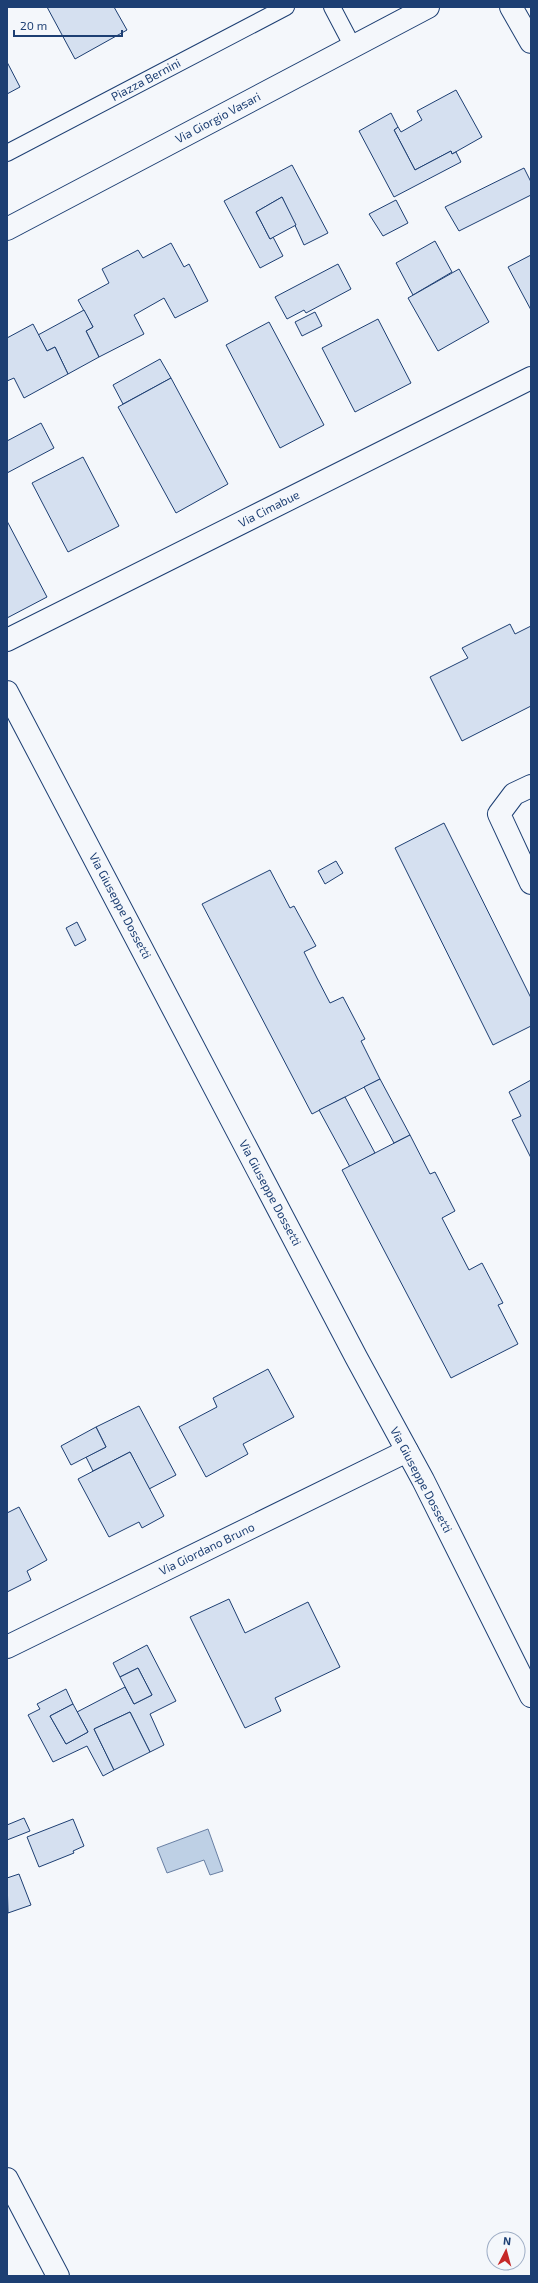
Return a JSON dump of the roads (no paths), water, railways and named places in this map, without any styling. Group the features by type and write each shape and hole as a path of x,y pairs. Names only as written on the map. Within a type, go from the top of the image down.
{"street":[{"name":"Via Giorgio Vasari","path":"7,229 428,7"},
{"path":"511,7 531,42"},
{"name":"Via Cimabue","path":"7,640 531,378"},
{"name":"Via Giuseppe Dossetti","path":"7,692 407,1451 531,1696"},
{"path":"531,786 514,794 499,814 531,883"},
{"name":"Via Giordano Bruno","path":"7,1647 407,1451"},
{"path":"7,2179 58,2276"}],"lane":[{"name":"Piazza Bernini","path":"7,153 286,7"},
{"path":"332,7 353,47"}],"water":[{"path":"208,1829 223,1871 210,1875 204,1860 167,1873 157,1848"}]}
